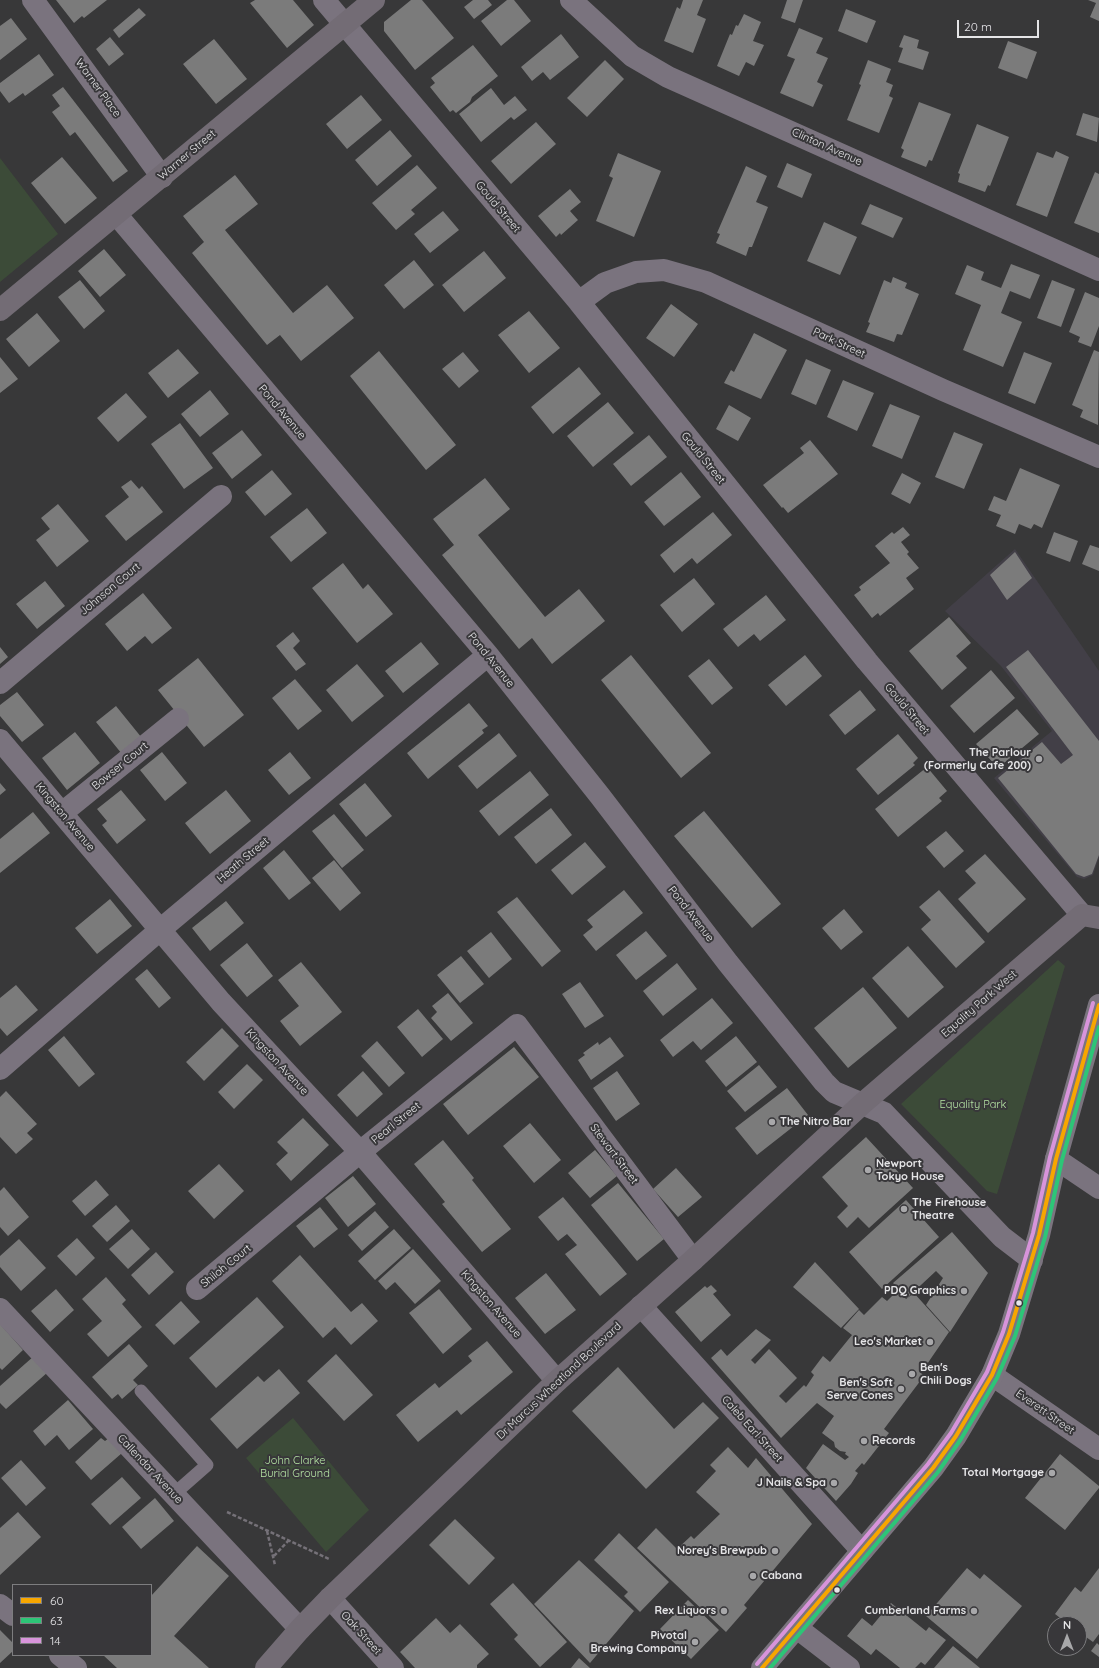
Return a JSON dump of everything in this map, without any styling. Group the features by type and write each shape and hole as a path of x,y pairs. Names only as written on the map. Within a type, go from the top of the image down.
{"main road":[{"path":"762,1668 933,1468 956,1436 992,1375 1009,1334 1032,1260 1056,1159 1099,1005"}],"street":[{"name":"Warner Place","path":"33,0 162,176"},
{"name":"Gould Street","path":"324,0 579,302 867,661 1091,917"},
{"name":"Warner Street","path":"0,310 374,0"},
{"name":"Clinton Avenue","path":"571,0 632,56 668,77 1099,270"},
{"name":"Pond Avenue","path":"116,214 488,655 600,796 728,963 824,1082 834,1092 884,1113 1002,1237 1032,1260"},
{"name":"Park Street","path":"579,302 605,283 636,272 664,270 706,282 943,390 1099,457"},
{"name":"Johnson Court","path":"0,683 221,496"},
{"name":"Heath Street","path":"0,1069 161,929 488,655"},
{"name":"Bowser Court","path":"62,813 178,719"},
{"name":"Kingston Avenue","path":"0,740 161,929 221,1002 360,1152 557,1381"},
{"name":"Equality Park West","path":"862,1104 1091,917"},
{"name":"Pearl Street","path":"255,1242 360,1152 518,1025 535,1048"},
{"name":"Stewart Street","path":"535,1048 693,1260"},
{"name":"Dr Marcus Wheatland Boulevard","path":"266,1668 300,1629 330,1598 557,1381 693,1260 862,1104"},
{"path":"1056,1159 1099,1188"},
{"name":"Shiloh Court","path":"197,1289 255,1242"},
{"name":"Caleb Earl Street","path":"641,1306 862,1551"},
{"name":"Callendar Avenue","path":"0,1309 300,1629"},
{"name":"Everett Street","path":"992,1375 1099,1449"},
{"name":"Oak Street","path":"330,1598 392,1668"},
{"path":"0,1605 12,1614"},
{"path":"797,1628 849,1668"},
{"path":"61,1656 76,1668"}],"lane":[{"path":"141,1391 207,1465 174,1494"}],"path":[{"path":"225,1511 329,1559"},
{"path":"267,1530 277,1569"},
{"path":"273,1557 289,1540"}],"shaded area":[{"path":"1015,549 1099,671 1099,857 1093,875 1084,879 1077,877 994,778 1052,731 1001,666 945,611"}],"green space":[{"path":"0,158 58,234 0,282"},
{"name":"Equality Park","path":"1058,960 1065,966 997,1194 987,1191 901,1104"},
{"name":"John Clarke Burial Ground","path":"293,1418 369,1510 326,1552 246,1458"}],"building":[{"path":"56,0 107,0 84,18 82,16 74,23"},
{"path":"255,0 293,0 314,25 287,48 250,3"},
{"path":"411,0 422,0 454,38 415,70 384,31 384,22"},
{"path":"473,0 488,0 492,5 474,19 464,7"},
{"path":"507,0 514,0 531,21 501,46 481,21"},
{"path":"683,0 703,0 697,15 706,19 693,53 664,41 677,7 680,9"},
{"path":"787,0 803,0 795,23 781,18"},
{"path":"1088,0 1099,0 1099,21 1090,17 1096,3"},
{"path":"139,8 146,15 119,38 113,30"},
{"path":"846,9 876,21 867,43 838,31"},
{"path":"744,14 761,22 753,41 764,45 754,66 746,62 739,76 717,66 730,34 732,35 736,25 738,26"},
{"path":"11,18 27,39 0,60 0,26"},
{"path":"799,28 823,38 816,53 828,58 817,82 823,85 813,107 780,93 795,59 787,56"},
{"path":"561,34 579,57 550,80 543,72 532,81 521,67"},
{"path":"904,35 919,40 917,48 929,52 923,70 898,62 903,48 899,47"},
{"path":"110,37 124,54 109,66 96,49"},
{"path":"214,39 247,79 216,104 183,64"},
{"path":"1008,41 1037,52 1027,79 998,68"},
{"path":"473,45 498,76 472,97 470,102 456,113 453,110 450,112 430,87 435,83 431,78"},
{"path":"39,54 54,75 25,96 23,93 9,103 0,91 0,83"},
{"path":"605,60 624,79 587,117 567,98"},
{"path":"868,60 891,69 886,82 893,85 889,96 893,98 879,133 847,120 861,85 859,84"},
{"path":"63,87 128,171 113,182 75,132 70,136 52,112 60,106 52,95"},
{"path":"491,88 504,105 515,96 527,110 514,120 511,117 481,142 459,114"},
{"path":"361,95 382,120 347,149 326,124"},
{"path":"919,102 951,114 932,161 929,160 926,167 901,157 904,150 901,148"},
{"path":"1083,113 1099,118 1097,142 1076,135"},
{"path":"536,122 556,144 511,184 491,161"},
{"path":"977,124 1009,137 990,186 988,185 985,192 958,182 960,174 958,173"},
{"path":"390,130 412,156 377,186 355,160"},
{"path":"1056,151 1069,157 1047,217 1016,205 1037,152 1053,158"},
{"path":"618,153 661,171 634,237 596,221 613,178 609,176"},
{"path":"62,157 97,198 65,224 31,183"},
{"path":"787,163 812,174 802,198 777,187"},
{"path":"417,165 437,188 411,210 415,214 396,230 372,203"},
{"path":"746,166 767,176 756,202 768,207 752,247 749,247 746,256 716,243 720,234 717,233"},
{"path":"1095,172 1099,174 1099,233 1074,223"},
{"path":"235,175 258,204 225,230 293,313 327,285 354,318 301,361 280,335 267,345 192,253 204,242 183,216"},
{"path":"570,189 581,202 570,211 578,220 561,235 560,233 556,237 538,216"},
{"path":"870,204 903,218 893,238 861,224"},
{"path":"443,211 459,230 430,253 414,234"},
{"path":"824,222 857,237 840,275 807,261"},
{"path":"104,249 126,275 100,297 78,271"},
{"path":"484,251 506,278 464,312 442,285"},
{"path":"414,260 434,285 404,309 384,285"},
{"path":"1011,264 1040,275 1030,299 1010,291 1001,313 1022,322 1003,367 963,350 981,305 955,294 967,265 984,272 981,280 1001,288"},
{"path":"893,277 907,283 905,288 919,294 902,335 897,334 894,342 866,332 870,323 868,322 884,280 891,283"},
{"path":"80,280 105,311 84,329 58,297"},
{"path":"1052,280 1075,289 1061,327 1037,318"},
{"path":"1085,292 1099,298 1099,326 1091,347 1078,342 1080,337 1069,332"},
{"path":"671,304 698,324 674,357 646,338"},
{"path":"529,311 560,348 529,373 498,335"},
{"path":"37,313 60,341 29,367 6,339"},
{"path":"754,333 787,350 761,399 724,383 731,370 734,372"},
{"path":"178,349 199,373 168,398 148,373"},
{"path":"1094,350 1099,352 1098,425 1080,417 1083,410 1072,405"},
{"path":"379,351 456,445 426,470 350,376"},
{"path":"463,352 479,371 459,388 442,369"},
{"path":"1024,352 1052,363 1035,404 1008,393"},
{"path":"0,357 18,379 0,393"},
{"path":"806,359 831,370 816,405 791,394"},
{"path":"579,367 601,394 553,434 531,407"},
{"path":"843,380 874,393 857,431 827,417"},
{"path":"210,390 229,414 200,437 181,414"},
{"path":"126,393 147,417 118,442 97,418"},
{"path":"608,402 634,433 593,467 567,436"},
{"path":"890,404 920,416 902,459 872,446"},
{"path":"729,405 751,418 738,441 716,429"},
{"path":"180,423 213,468 184,489 151,444"},
{"path":"242,430 262,455 232,479 212,453"},
{"path":"954,432 983,444 964,489 935,477"},
{"path":"649,435 667,457 631,486 613,464"},
{"path":"810,440 838,474 788,513 763,485 804,453 800,448"},
{"path":"1020,468 1060,485 1042,528 1034,524 1031,529 1019,524 1015,534 996,526 1001,515 988,510 994,496 1006,501"},
{"path":"272,470 292,494 265,516 245,492"},
{"path":"681,472 701,497 664,526 644,502"},
{"path":"902,473 921,483 910,504 891,494"},
{"path":"485,478 510,509 478,535 545,617 579,589 605,621 552,664 532,638 519,649 442,555 454,545 433,519"},
{"path":"131,480 139,489 142,486 163,512 126,541 105,516 129,497 121,487"},
{"path":"58,504 89,541 57,567 36,540 50,529 41,518"},
{"path":"307,508 327,533 291,562 270,537"},
{"path":"713,512 732,535 697,564 692,558 674,573 660,555"},
{"path":"903,527 910,535 901,542 909,552 907,554 919,568 906,578 914,589 880,616 878,613 872,618 854,595 861,590 859,587 890,563 875,546 892,532 894,534"},
{"path":"1054,532 1078,541 1070,562 1046,553"},
{"path":"1090,545 1099,548 1099,571 1082,564"},
{"path":"1015,552 1032,578 1007,600 990,575"},
{"path":"343,563 363,589 368,584 393,614 357,643 312,588"},
{"path":"694,578 715,604 682,632 660,605"},
{"path":"45,581 65,606 37,629 16,604"},
{"path":"143,593 172,628 152,644 145,636 127,651 105,624"},
{"path":"766,595 786,620 760,641 754,634 738,647 723,629"},
{"path":"949,617 971,643 956,656 967,668 942,690 909,651"},
{"path":"293,632 300,641 293,648 306,664 296,671 276,646"},
{"path":"421,642 439,664 403,693 385,671"},
{"path":"0,647 8,657 0,664"},
{"name":"The Parlour (Formerly Cafe 200)","path":"1028,650 1099,741 1099,855 1092,874 1084,877 1076,874 998,778 1042,742 1061,764 1073,755 1006,667"},
{"path":"631,655 711,753 681,778 601,680"},
{"path":"805,655 822,676 786,706 768,685"},
{"path":"198,658 244,715 204,747 158,690"},
{"path":"709,659 733,688 712,705 688,676"},
{"path":"357,664 384,696 352,722 326,690"},
{"path":"991,670 1015,698 974,733 950,706"},
{"path":"295,679 322,711 298,730 272,698"},
{"path":"860,690 876,710 845,735 829,715"},
{"path":"17,692 44,725 22,742 0,716 0,705"},
{"path":"469,703 488,726 482,730 484,733 428,779 407,753"},
{"path":"116,706 146,743 126,759 96,722"},
{"path":"1017,709 1039,734 998,768 976,744"},
{"path":"75,732 100,763 67,790 42,758"},
{"path":"499,733 517,756 477,789 458,766"},
{"path":"898,734 918,758 913,763 915,765 878,795 856,769"},
{"path":"162,752 187,783 165,801 140,770"},
{"path":"290,752 311,778 289,795 268,770"},
{"path":"927,767 947,791 939,798 942,801 898,837 875,809"},
{"path":"530,771 549,795 499,836 479,811"},
{"path":"0,783 6,790 0,795"},
{"path":"365,783 392,816 366,837 339,804"},
{"path":"121,790 146,820 117,844 102,825 107,821 97,809"},
{"path":"226,790 251,821 210,854 185,823"},
{"path":"551,808 572,835 536,864 514,837"},
{"path":"704,811 781,904 752,928 674,836"},
{"path":"33,812 50,833 0,873 0,839"},
{"path":"334,814 364,850 342,868 312,831"},
{"path":"946,831 964,851 944,868 926,847"},
{"path":"585,842 606,867 572,895 551,870"},
{"path":"284,850 311,883 289,900 263,868"},
{"path":"985,854 1026,899 988,933 958,899 976,883 965,871"},
{"path":"334,860 361,893 340,911 312,878"},
{"path":"624,890 643,913 596,951 583,935 593,927 587,920"},
{"path":"939,890 985,942 956,968 921,929 931,920 919,907"},
{"path":"517,897 561,951 542,967 497,912"},
{"path":"110,899 132,926 97,954 75,928"},
{"path":"226,901 244,923 210,951 192,928"},
{"path":"844,909 863,932 841,950 822,928"},
{"path":"646,931 667,956 636,980 616,955"},
{"path":"491,932 512,959 489,978 467,951"},
{"path":"247,943 273,976 247,997 220,965"},
{"path":"908,946 944,987 908,1018 872,978"},
{"path":"461,956 484,984 460,1003 437,975"},
{"path":"301,962 342,1012 300,1046 280,1021 299,1006 278,980"},
{"path":"677,963 697,989 663,1016 643,991"},
{"path":"147,969 171,998 159,1008 135,979"},
{"path":"580,982 604,1016 585,1028 562,994"},
{"path":"16,985 38,1010 7,1036 0,1028 0,998"},
{"path":"863,987 897,1028 848,1068 814,1028"},
{"path":"448,993 473,1023 451,1041 431,1018 437,1012 432,1006"},
{"path":"712,998 733,1023 701,1050 693,1041 673,1057 660,1040"},
{"path":"418,1009 443,1039 422,1057 397,1027"},
{"path":"222,1028 239,1046 204,1081 186,1062"},
{"path":"64,1036 95,1074 79,1087 48,1050"},
{"path":"736,1036 757,1062 726,1087 705,1061"},
{"path":"610,1037 624,1056 591,1080 578,1060 585,1055 583,1053 598,1042 599,1045"},
{"path":"377,1041 405,1073 389,1087 361,1056"},
{"path":"514,1047 539,1077 468,1135 443,1104"},
{"path":"247,1064 263,1080 234,1109 218,1092"},
{"path":"759,1065 777,1087 745,1112 727,1091"},
{"path":"363,1071 383,1094 357,1117 337,1095"},
{"path":"617,1071 640,1104 616,1121 593,1088"},
{"name":"The Nitro Bar","path":"787,1088 808,1115 757,1155 735,1128"},
{"path":"6,1091 37,1124 27,1133 33,1139 16,1154 0,1137 0,1097"},
{"path":"303,1118 329,1145 291,1181 276,1164 288,1153 277,1142"},
{"path":"530,1123 561,1160 534,1183 503,1146"},
{"path":"866,1137 913,1188 869,1228 858,1217 847,1228 837,1217 848,1206 822,1177"},
{"path":"443,1140 474,1178 472,1180 511,1229 482,1252 442,1204 445,1202 414,1164"},
{"path":"595,1150 617,1176 590,1198 568,1173"},
{"path":"219,1164 244,1191 214,1219 188,1191"},
{"path":"676,1168 702,1197 678,1217 653,1189"},
{"path":"353,1176 376,1204 348,1227 325,1198"},
{"path":"96,1180 109,1195 85,1216 72,1201"},
{"path":"618,1183 664,1239 637,1261 591,1205"},
{"path":"4,1187 29,1217 8,1236 0,1227 0,1191"},
{"path":"563,1197 627,1274 600,1296 565,1254 577,1245 567,1234 558,1241 538,1217"},
{"path":"906,1200 939,1237 882,1289 849,1252"},
{"path":"116,1205 130,1221 107,1242 92,1226"},
{"path":"320,1207 338,1229 314,1248 296,1226"},
{"path":"375,1211 389,1227 362,1251 348,1235"},
{"path":"132,1229 150,1249 128,1269 109,1249"},
{"path":"394,1229 411,1248 375,1280 358,1261"},
{"path":"952,1232 988,1273 950,1332 926,1305 943,1278 936,1271 907,1298 893,1283"},
{"path":"77,1238 95,1258 76,1276 57,1256"},
{"path":"19,1239 46,1268 21,1291 0,1267 0,1256"},
{"path":"413,1249 441,1281 415,1304 395,1282 386,1290 378,1281"},
{"path":"156,1252 174,1272 149,1295 131,1275"},
{"path":"300,1255 351,1312 362,1303 378,1321 351,1345 335,1327 323,1338 272,1281"},
{"path":"815,1262 859,1309 841,1328 793,1287"},
{"path":"546,1273 576,1310 545,1334 515,1298"},
{"path":"106,1277 126,1300 122,1304 142,1327 108,1357 87,1334 102,1321 82,1299"},
{"path":"711,1285 717,1291 713,1294 731,1315 701,1342 675,1312 705,1286 707,1288"},
{"path":"56,1289 74,1310 50,1332 31,1311"},
{"path":"439,1289 472,1329 443,1354 409,1313"},
{"path":"898,1290 906,1299 914,1293 949,1332 921,1373 924,1376 884,1429 889,1433 864,1465 862,1463 855,1471 858,1473 851,1484 836,1501 806,1468 823,1444 845,1460 849,1457 845,1454 846,1452 840,1451 835,1447 834,1442 822,1433 834,1416 817,1403 781,1438 711,1358 721,1349 727,1356 756,1329 771,1340 751,1360 755,1364 769,1349 797,1378 779,1396 786,1403 804,1385 806,1387 814,1375 811,1372 823,1356 830,1362 852,1335 843,1328 859,1310 864,1315 882,1297 887,1301"},
{"path":"257,1297 284,1327 216,1388 189,1358"},
{"path":"181,1301 200,1322 174,1345 155,1325"},
{"path":"0,1324 23,1350 2,1370 0,1368"},
{"path":"487,1341 513,1372 461,1415 457,1410 418,1442 396,1415 435,1383 439,1388 472,1361 468,1356"},
{"path":"129,1344 148,1366 133,1380 138,1385 122,1399 118,1394 112,1399 92,1377"},
{"path":"336,1354 373,1395 344,1421 307,1381"},
{"path":"34,1356 48,1372 6,1409 0,1403 0,1386"},
{"path":"618,1367 674,1429 703,1402 719,1418 646,1489 572,1411"},
{"path":"279,1369 300,1393 237,1449 210,1419 258,1376 264,1382"},
{"path":"68,1400 93,1429 69,1450 57,1435 45,1446 33,1431"},
{"path":"101,1438 105,1441 109,1438 122,1453 91,1480 75,1462"},
{"path":"728,1447 748,1468 756,1458 812,1524 744,1605 747,1608 726,1632 637,1548 656,1528 677,1549 691,1536 694,1539 720,1514 696,1492 716,1471 710,1465"},
{"path":"1060,1454 1099,1486 1099,1488 1065,1530 1025,1498"},
{"path":"21,1460 46,1488 26,1506 1,1478"},
{"path":"122,1477 141,1498 110,1525 91,1504"},
{"path":"155,1498 174,1521 141,1549 122,1527"},
{"path":"18,1512 41,1537 0,1575 0,1528"},
{"path":"455,1519 495,1558 469,1585 429,1545"},
{"path":"619,1533 669,1582 640,1612 624,1596 628,1592 594,1560"},
{"path":"197,1546 229,1576 174,1636 209,1668 117,1668 104,1656 152,1656 152,1595"},
{"path":"579,1560 634,1611 590,1663 534,1604"},
{"name":"Cumberland Farms","path":"967,1568 980,1579 984,1574 1022,1606 977,1659 926,1616"},
{"path":"1099,1568 1099,1634 1093,1642 1087,1638 1087,1616 1058,1616 1055,1614 1075,1587 1081,1592"},
{"path":"513,1583 567,1642 540,1667 514,1639 518,1635 490,1604"},
{"path":"688,1600 719,1630 691,1659 660,1629"},
{"path":"891,1603 926,1631 929,1627 946,1640 925,1665 921,1662 915,1668 900,1668 876,1649 871,1655 847,1636 862,1618 872,1626"},
{"path":"436,1618 450,1633 460,1624 489,1654 477,1665 477,1668 415,1668 400,1652"},
{"path":"0,1630 12,1642 12,1652 0,1663"},
{"path":"1097,1643 1099,1645 1099,1657 1091,1651"},
{"path":"953,1646 980,1668 934,1668"},
{"path":"579,1658 590,1668 571,1668"}],"transit line":[{"name":"14","path":"757,1664 928,1464 951,1433 987,1372 1003,1332 1033,1233 1050,1157 1093,1003"},
{"name":"60","path":"762,1668 933,1468 956,1436 992,1375 1009,1334 1039,1235 1056,1159 1099,1005"},
{"name":"63","path":"770,1668 938,1472 961,1439 997,1378 1015,1336 1045,1237 1062,1160 1099,1027"}],"place":[{"name":"The Parlour (Formerly Cafe 200)","path":"1039,759"},
{"name":"The Nitro Bar","path":"772,1122"},
{"name":"Newport Tokyo House","path":"868,1170"},
{"name":"The Firehouse Theatre","path":"904,1209"},
{"name":"PDQ Graphics","path":"964,1291"},
{"name":"Leo's Market","path":"930,1342"},
{"name":"Ben's Chili Dogs","path":"912,1374"},
{"name":"Ben's Soft Serve Cones","path":"901,1389"},
{"name":"Records","path":"864,1441"},
{"name":"Total Mortgage","path":"1052,1473"},
{"name":"J Nails & Spa","path":"834,1483"},
{"name":"Norey's Brewpub","path":"775,1551"},
{"name":"Cabana","path":"753,1576"},
{"name":"Rex Liquors","path":"724,1611"},
{"name":"Cumberland Farms","path":"974,1611"},
{"name":"Pivotal Brewing Company","path":"695,1642"}]}
